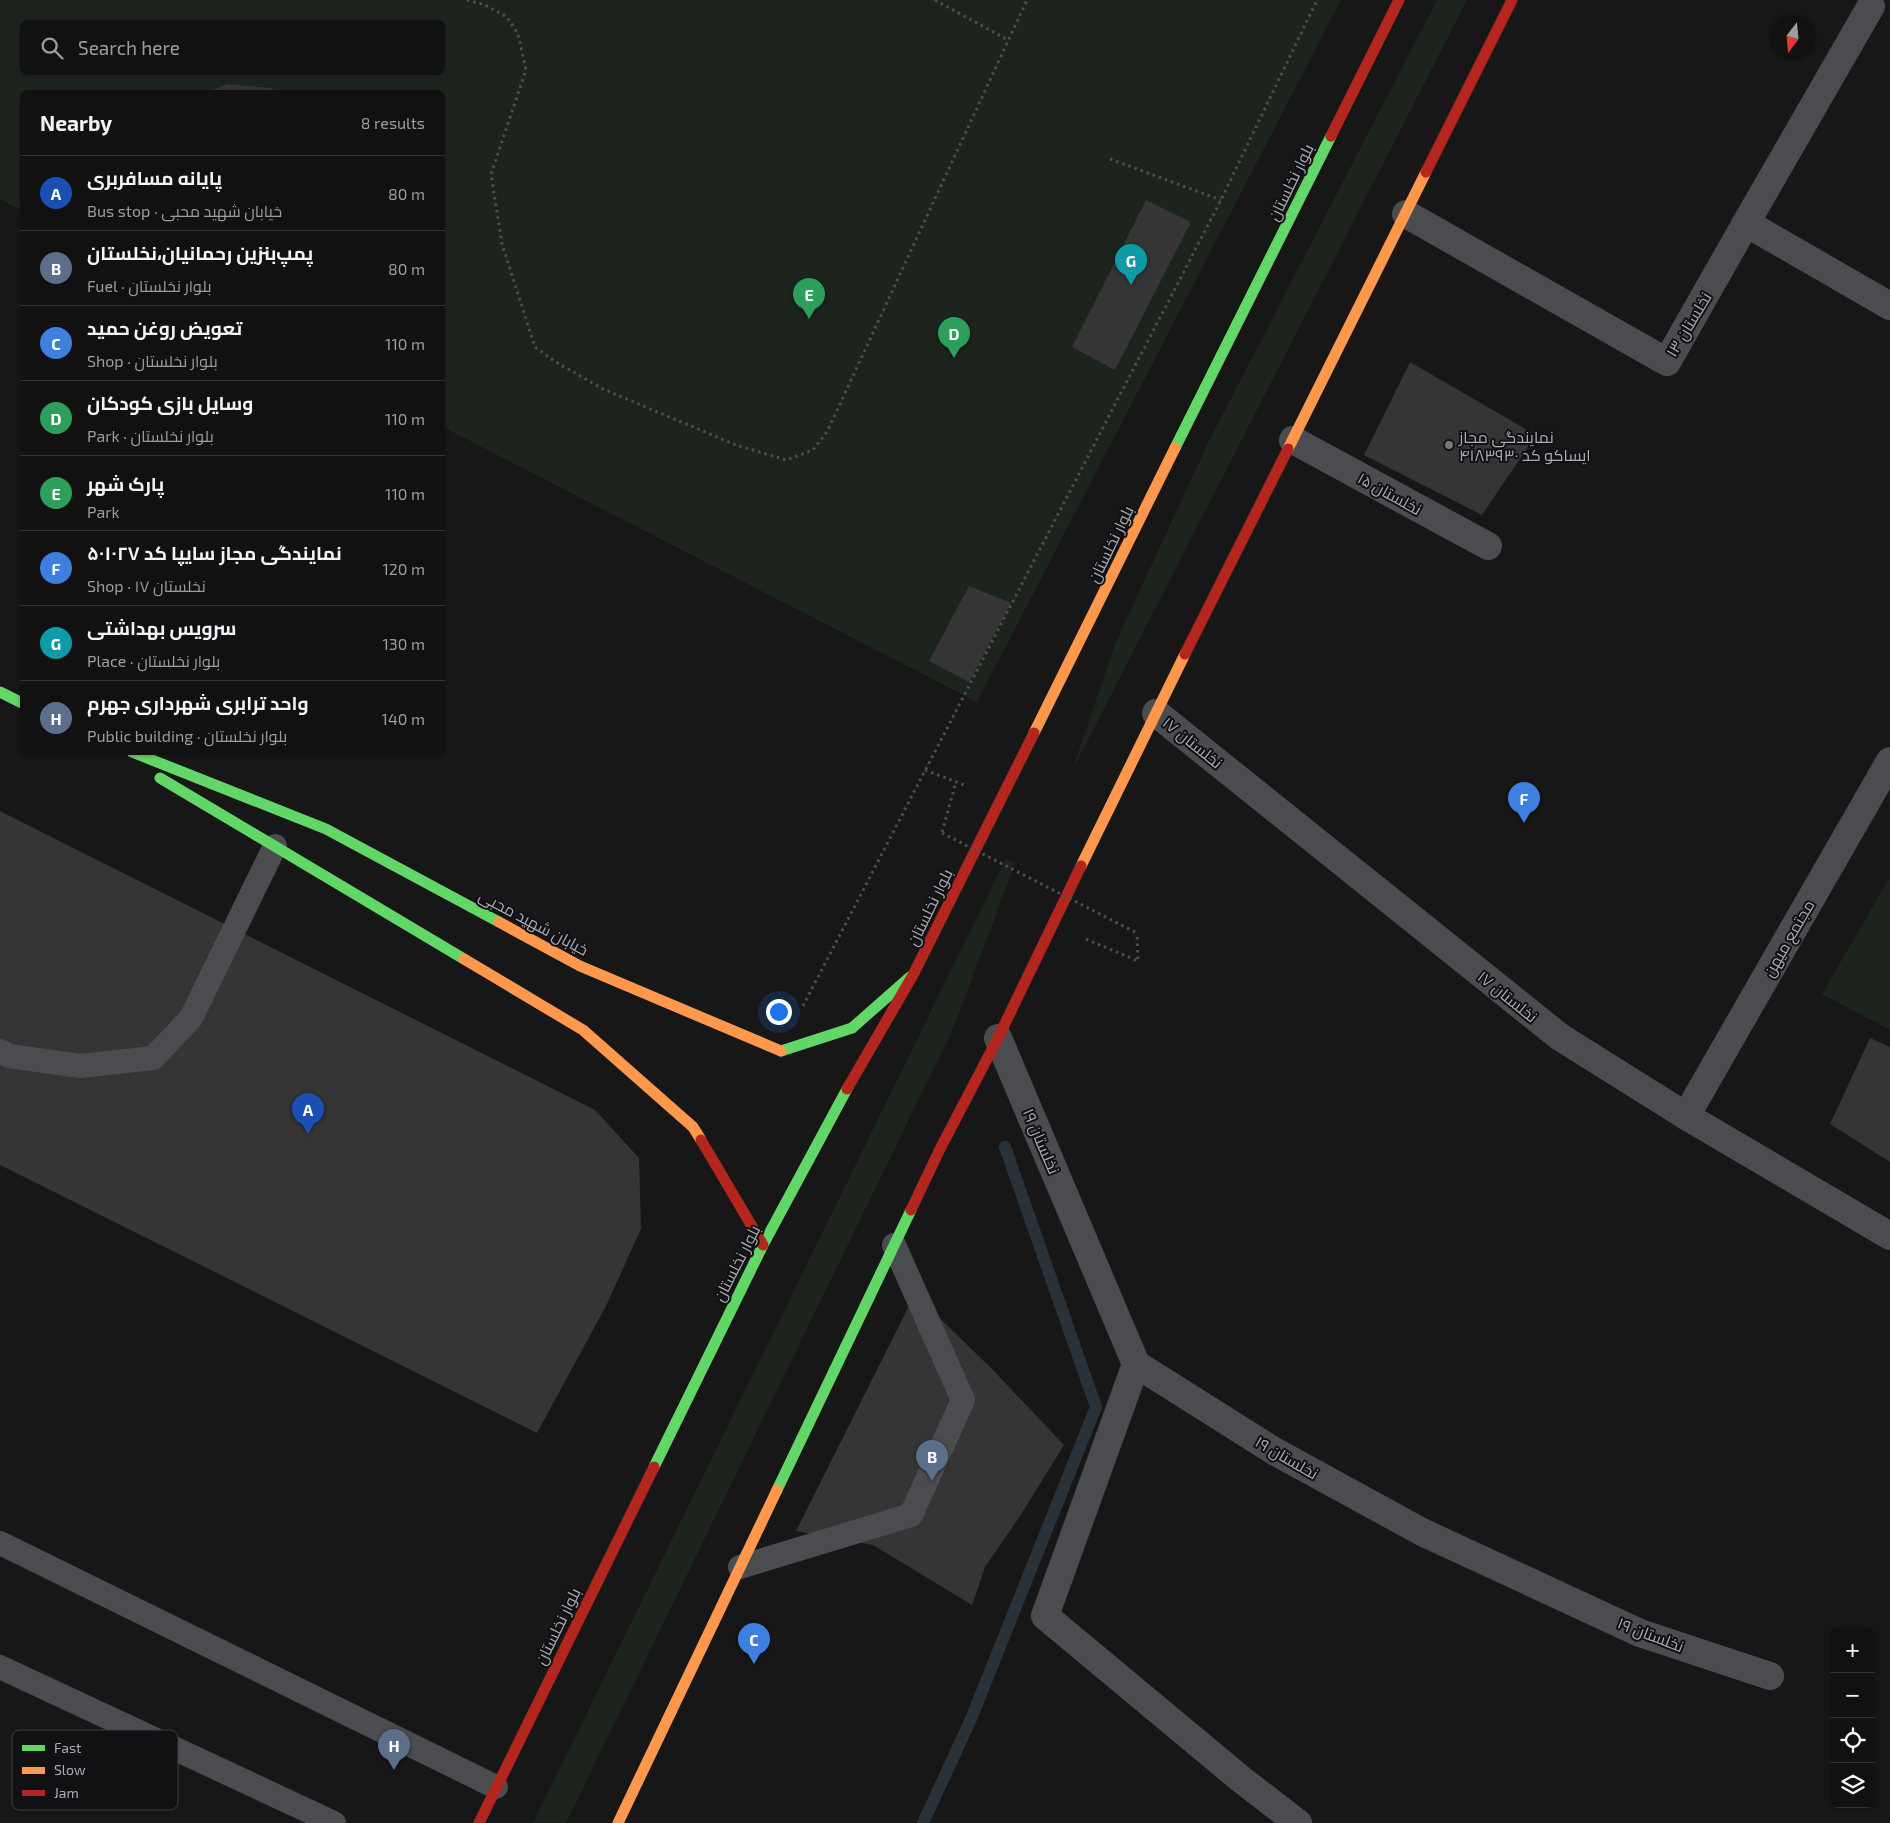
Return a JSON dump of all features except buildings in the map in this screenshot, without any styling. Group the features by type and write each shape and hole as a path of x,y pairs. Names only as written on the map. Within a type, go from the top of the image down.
{"main road":[{"name":"بلوار نخلستان","path":"479,1823 763,1245 839,1103 914,975 1399,0"},
{"path":"618,1823 940,1149 998,1038 1156,713 1512,0"},
{"path":"0,692 20,702"},
{"path":"123,755 583,1030 693,1127 763,1245"},
{"name":"خیابان شهید محبی","path":"140,755 326,829 580,966 780,1051"},
{"path":"780,1051 852,1028 914,975"}],"street":[{"path":"1871,6 1746,223 1890,306"},
{"name":"نخلستان ۱۳","path":"1406,214 1667,362 1746,223"},
{"name":"نخلستان ۱۵","path":"1293,440 1488,546"},
{"name":"نخلستان ۱۷","path":"1156,713 1560,1037 1686,1116 1890,1236"},
{"name":"مجتمع میهن","path":"1686,1116 1890,761"},
{"name":"نخلستان ۱۹","path":"998,1038 1136,1364 1274,1451 1422,1532 1640,1632 1770,1676"},
{"path":"1136,1364 1045,1616 1242,1780 1298,1823"}],"lane":[{"path":"0,1051 9,1056 80,1066 153,1058 191,1018 275,846"},
{"path":"740,1568 911,1515 963,1400 894,1245"},
{"path":"0,1543 496,1787"},
{"path":"0,1667 135,1730"},
{"path":"178,1750 334,1823"}],"path":[{"path":"466,0 485,5 507,17 518,34 526,70 491,174 502,244 535,347 554,361 603,389 736,445 786,460 813,450 827,432 1027,0"},
{"path":"935,0 1008,40"},
{"path":"780,1051 1222,200 1317,0"},
{"path":"1110,159 1222,200"},
{"path":"925,770 1000,801"},
{"path":"956,782 942,832 1137,933 1138,961 1054,925"}],"shaded area":[{"path":"0,0 1341,0 977,702 445,428 445,90 20,90 20,210 0,199"},
{"path":"1437,0 1467,0 1072,771 1115,644 1208,443"},
{"path":"1006,858 1015,864 953,1029 566,1823 533,1823"},
{"path":"1890,877 1890,1030 1822,994"}],"waterway":[{"path":"923,1823 971,1719 1096,1407 1005,1147"}],"traffic: fast":[{"path":"1175,448 1331,136"},
{"path":"0,692 20,702"},
{"path":"140,755 326,829 499,922"},
{"path":"160,778 464,959"},
{"path":"781,1051 852,1028 910,977"},
{"path":"654,1467 763,1245 847,1089"},
{"path":"777,1490 911,1210"}],"traffic: slow":[{"path":"1288,449 1426,172"},
{"path":"1034,733 1175,448"},
{"path":"1081,866 1185,654"},
{"path":"499,922 580,966 781,1051"},
{"path":"464,959 583,1030 693,1127 701,1140"},
{"path":"618,1823 777,1490"}],"traffic: jam":[{"path":"1331,136 1399,0"},
{"path":"1426,172 1512,0"},
{"path":"1185,654 1288,449"},
{"path":"847,1089 913,975 1034,733"},
{"path":"911,1210 940,1149 998,1038 1081,866"},
{"path":"701,1140 763,1245"},
{"path":"479,1823 654,1467"}],"place":[{"name":"سرویس بهداشتی","path":"1131,285"},
{"name":"پارک شهر","path":"809,319"},
{"name":"وسایل بازی کودکان","path":"954,358"},
{"name":"نمایندگی مجاز ایساکو کد ۴۱۸۳۹۳۰","path":"1449,445"},
{"name":"نمایندگی مجاز سایپا کد ۵۰۱۰۲۷","path":"1524,823"},
{"name":"پایانه مسافربری","path":"308,1134"},
{"name":"پمپ‌بنزین رحمانیان،نخلستان","path":"932,1481"},
{"name":"تعویض روغن حمید","path":"754,1664"},
{"name":"واحد ترابری شهرداری جهرم","path":"394,1770"}]}
